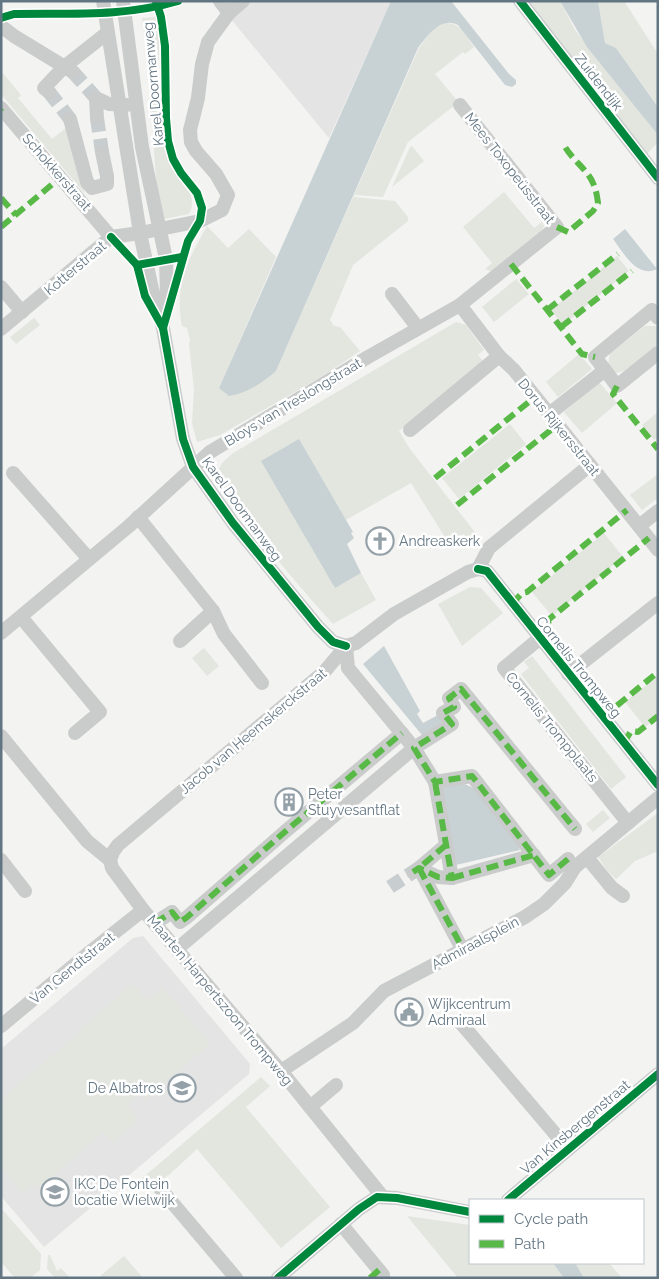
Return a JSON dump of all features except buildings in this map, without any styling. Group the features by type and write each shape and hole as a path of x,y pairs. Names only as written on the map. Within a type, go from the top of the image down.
{"street":[{"name":"Karel Doormanweg","path":"103,1 140,233 163,328 183,439 193,468 233,524 318,627 333,642 346,646"},
{"name":"Karel Doormanweg","path":"123,1 135,105 166,259 167,282 163,328"},
{"path":"220,1 229,13"},
{"name":"Kotterstraat","path":"1,329 111,237 200,221 222,210 228,196 216,174 196,151 191,142 190,130 208,42 229,13 243,1"},
{"name":"Zuidendijk","path":"520,1 658,178"},
{"path":"1,26 68,70"},
{"path":"48,92 44,88 68,70 107,33"},
{"path":"97,118 96,98 109,104 135,105"},
{"name":"Mees Toxopeüsstraat","path":"460,104 557,228 460,305"},
{"name":"Schokkerstraat","path":"1,108 111,237"},
{"path":"70,119 87,182 92,188 107,184 102,152"},
{"path":"1,287 22,312"},
{"path":"392,294 418,328"},
{"name":"Bloys van Treslongstraat","path":"1,633 89,560 210,452 460,305"},
{"name":"Dorus Rijkersstraat","path":"460,305 499,356 514,370 658,550"},
{"path":"658,318 652,310 595,356 617,386 658,353"},
{"path":"410,430 499,356"},
{"path":"548,414 605,370"},
{"path":"478,569 489,548 590,465"},
{"path":"14,473 89,560"},
{"path":"639,526 658,511"},
{"path":"138,517 213,611 224,634 262,683"},
{"name":"Cornelis Trompweg","path":"478,569 487,571 656,781"},
{"name":"Jacob van Heemskerckstraat","path":"110,860 118,845 325,671 346,646 356,643 394,614 468,572 478,569"},
{"path":"568,674 658,602"},
{"path":"180,640 213,611"},
{"path":"21,617 100,712 75,734"},
{"name":"Cornelis Trompplaats","path":"540,638 504,668 628,822"},
{"path":"346,646 348,668 414,748 435,782 452,878"},
{"path":"177,949 414,748 452,724 443,713 454,706 448,698 461,689 575,829"},
{"path":"155,923 172,912 180,922 186,918 402,733"},
{"name":"Maarten Harpertszoon Trompweg","path":"1,736 87,841 110,860 112,868 143,910 281,1072 382,1196"},
{"name":"Admiraalsplein","path":"435,782 472,776 549,875 588,856 658,798"},
{"path":"416,870 446,845"},
{"path":"416,870 438,877 452,878 534,855"},
{"path":"588,856 589,860 612,888 623,896"},
{"path":"1,860 25,891"},
{"name":"Admiraalsplein","path":"281,1072 320,1044 354,1023 384,991 544,904 565,883 572,863"},
{"name":"Admiraalsplein","path":"416,870 460,945"},
{"name":"Van Gendtstraat","path":"1,1026 143,910"},
{"path":"460,1022 568,1149"},
{"path":"653,1078 658,1093"},
{"name":"Van Kinsbergenstraat","path":"509,1199 653,1078"},
{"path":"310,1107 336,1085"},
{"path":"159,1187 236,1278"},
{"path":"278,1278 372,1198 382,1196 469,1212"},
{"path":"341,1224 383,1275 380,1278"}],"shaded area":[{"path":"216,1 391,1 329,138"},
{"path":"391,1 451,1 509,74 516,80 516,84 512,87 505,85 458,25 446,23 430,33 418,48 276,371 254,387 242,393 229,396 219,388"},
{"path":"525,1 560,1 575,30 658,135 658,142 645,156"},
{"path":"560,1 598,1 605,43 616,48 658,107 658,135 587,47"},
{"path":"598,1 624,1 658,54 658,106 616,48 605,43"},
{"path":"157,17 159,123 167,154 174,170 188,190 192,202 189,214 159,220 147,53 142,18"},
{"path":"445,23 451,23 459,27 474,47 465,54 463,52 435,74 456,99 455,105 408,142 383,197 355,195 354,197 395,201 408,217 408,221 353,265 330,320 334,326 340,327 360,351 324,375 220,435 197,442 192,423 194,390 190,340 187,328 182,326 180,299 184,274 207,226 228,248 249,229 276,257 219,388 276,371 419,48 433,29"},
{"path":"1,71 21,95 18,98 52,139 67,127 85,194 1,94"},
{"path":"412,146 424,161 392,187 410,147"},
{"path":"504,192 534,228 542,222 544,226 541,233 492,272 485,269 492,263 463,227"},
{"path":"625,229 657,269 643,270 631,263 626,257 613,239"},
{"path":"617,256 629,271 563,325 551,310"},
{"path":"516,279 529,294 494,322 482,307"},
{"path":"34,318 40,325 16,344 10,337"},
{"path":"456,322 466,325 484,350 478,355 484,362 399,431 410,449 481,540 471,546 463,534 448,542 411,483 346,520 299,440 334,588 361,573 376,600 333,624 244,518 229,497 217,473 222,463 233,453"},
{"path":"645,326 656,326 658,328 658,345 625,371 616,373 608,364 610,354"},
{"path":"579,354 592,369 558,397 546,382"},
{"path":"599,382 617,403 582,433 564,412"},
{"path":"658,412 658,437 654,440 642,425"},
{"path":"510,424 526,444 459,499 442,478"},
{"path":"299,439 353,532 351,533 354,538 347,544 361,573 335,588 261,461"},
{"path":"658,474 658,498 642,510 630,495"},
{"path":"604,533 623,557 552,616 532,592"},
{"path":"470,587 481,588 503,613 462,646 438,604"},
{"path":"384,646 420,711 417,714 423,723 438,715 442,724 422,735 363,664"},
{"path":"204,648 219,666 207,676 192,658"},
{"path":"532,656 626,777 611,789 521,674 529,668 524,662"},
{"path":"658,676 658,716 645,727 625,702"},
{"path":"461,783 471,787 489,801 504,820 520,850 456,865 441,786"},
{"path":"603,810 610,818 593,832 586,824"},
{"path":"658,813 658,851 635,861 616,879 598,857"},
{"path":"143,936 250,1064 249,1074 44,1247 1,1196 1,1049 133,938"},
{"path":"133,984 148,1001 163,988 210,1044 145,1099 140,1094 127,1105 139,1120 113,1142 104,1132 39,1187 35,1183 23,1193 1,1168 1,1099 78,1034 77,1032"},
{"path":"261,1077 270,1086 246,1107 330,1207 281,1248 197,1149 170,1174 148,1190 140,1180"},
{"path":"1,1208 41,1254 40,1270 30,1278 15,1278 1,1262"},
{"path":"407,1216 469,1225 469,1264 610,1264 622,1278 458,1278"},
{"path":"48,1255 50,1255 57,1271 61,1268 70,1278 55,1278 47,1269"},
{"path":"124,1256 143,1278 98,1278"},
{"path":"554,1264 576,1264 584,1278 564,1278"}],"tunnel":[{"path":"73,72 96,98"},
{"path":"49,92 70,119"},
{"path":"97,118 102,152"},
{"path":"390,887 413,872"}],"marked path":[{"path":"557,227 568,232 593,211 598,203 595,188 590,178 564,145"},
{"path":"1,227 61,177"},
{"path":"1,198 16,215"},
{"path":"547,310 618,254"},
{"path":"511,264 582,354 595,357"},
{"path":"561,327 632,271"},
{"path":"617,386 613,394 658,449"},
{"path":"435,478 535,397"},
{"path":"457,505 557,425"},
{"path":"512,604 522,593 527,592 627,510"},
{"path":"534,631 549,626 548,620 649,538"},
{"path":"603,717 658,672"},
{"path":"568,859 549,875 472,776 435,782 414,748 452,724 443,713 454,707 449,698 461,689 575,829"},
{"path":"624,743 631,731 638,732 658,716"},
{"path":"155,923 172,912 180,922 186,918 402,733"},
{"path":"413,872 419,868 438,877 452,878 435,782"},
{"path":"446,845 419,868 463,949"},
{"path":"452,878 534,855"},
{"path":"370,1278 379,1270"}],"cycle path":[{"path":"156,1 161,17 165,46 168,141 173,159 181,173 197,193 202,208 200,221 188,241 163,328 183,439 193,467 233,523 318,627 333,642 346,646"},
{"path":"1,18 14,14 76,14 138,10 178,1"},
{"path":"520,1 658,178"},
{"path":"111,237 137,265 182,257"},
{"path":"137,265 145,296 163,328"},
{"path":"478,569 487,571 658,785"},
{"path":"509,1199 658,1074"},
{"path":"278,1278 359,1209 377,1197 397,1198 469,1212"}],"place":[{"name":"Andreaskerk","path":"380,541"},
{"name":"Peter Stuyvesantflat","path":"289,802"},
{"name":"Wijkcentrum Admiraal","path":"409,1012"},
{"name":"De Albatros","path":"182,1088"},
{"name":"IKC De Fontein locatie Wielwijk","path":"55,1192"}]}
